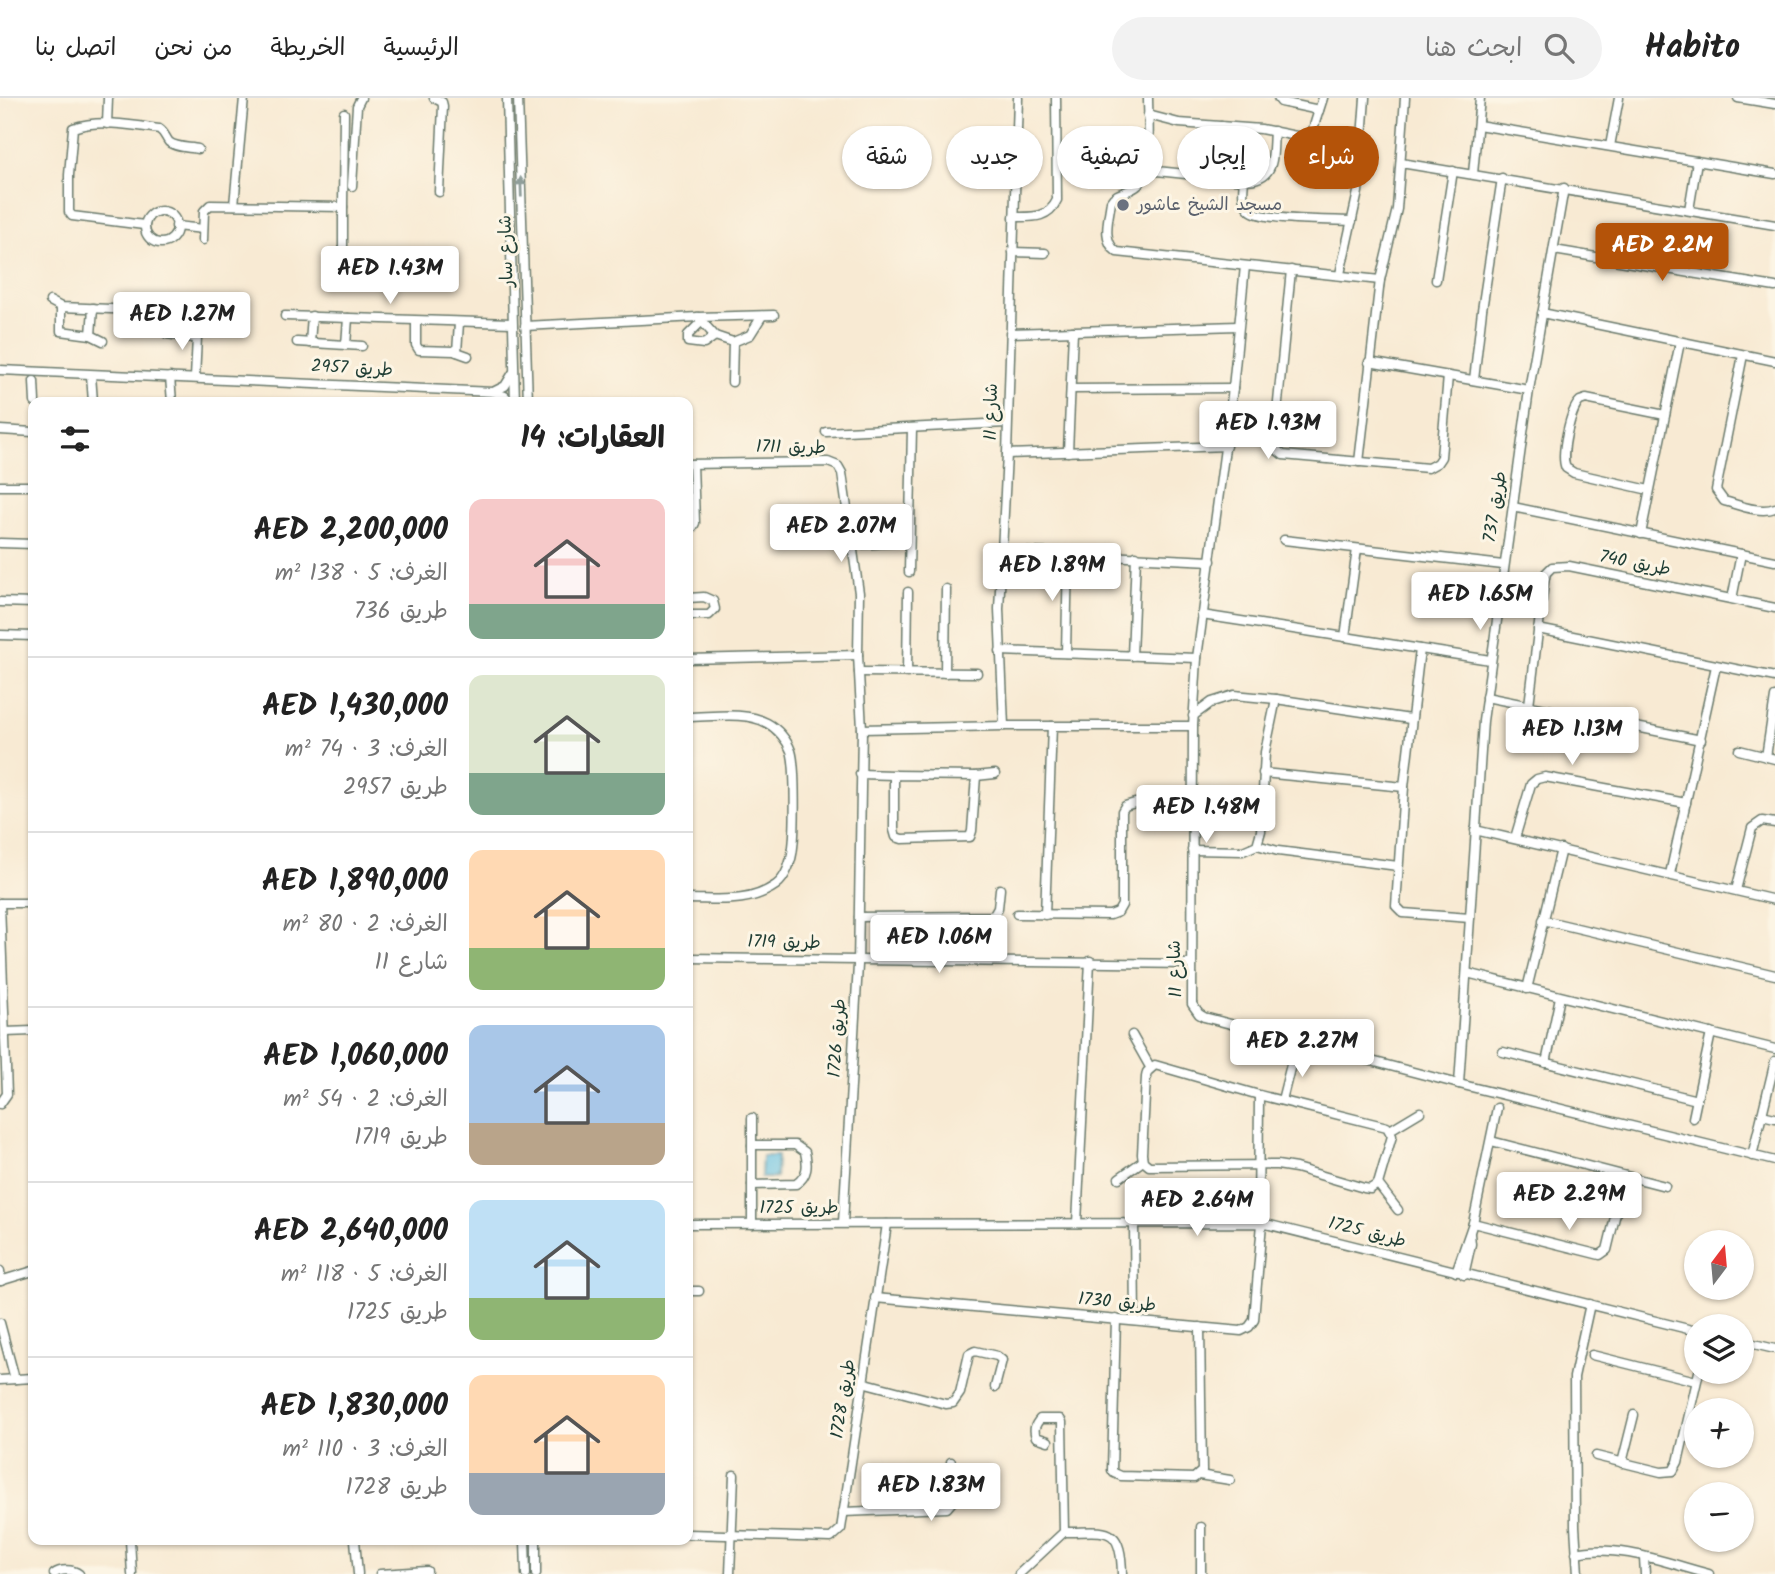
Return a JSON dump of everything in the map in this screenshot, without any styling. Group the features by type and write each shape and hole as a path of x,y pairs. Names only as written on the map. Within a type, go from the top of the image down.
{"street":[{"path":"107,124 108,98"},
{"path":"234,205 244,98"},
{"path":"352,186 357,106 361,98"},
{"path":"434,98 443,106 439,192"},
{"name":"شارع سار","path":"507,98 513,397"},
{"name":"شارع سار","path":"518,98 528,397"},
{"name":"شارع 11","path":"1004,726 1000,651 1001,551 1007,454 1018,98"},
{"path":"1014,217 1043,216 1054,207 1057,200 1056,98"},
{"path":"1148,98 1148,126"},
{"path":"1278,98 1281,102 1319,110"},
{"path":"1315,126 1323,98"},
{"path":"1362,126 1365,98"},
{"path":"1359,462 1380,280 1397,209 1405,98"},
{"path":"1473,174 1480,98"},
{"path":"1610,146 1619,98"},
{"path":"1738,98 1775,104"},
{"path":"344,113 344,279"},
{"path":"1148,115 1179,122 1221,126"},
{"path":"144,225 78,219 69,212 72,128 107,124 159,129 164,132 168,141 177,146 198,149"},
{"path":"1478,125 1775,174"},
{"path":"1270,131 1284,133"},
{"path":"1270,162 1274,131"},
{"path":"1689,210 1697,161"},
{"path":"1401,163 1775,225"},
{"path":"1436,280 1453,171"},
{"path":"1474,380 1502,178"},
{"name":"طريق 737","path":"1459,1084 1480,746 1490,660 1529,390 1564,188"},
{"path":"1132,189 1114,196 1111,201 1107,240 1117,251 1380,280"},
{"path":"1243,189 1245,205 1258,215 1352,221"},
{"path":"1340,274 1358,189"},
{"path":"203,240 206,207 344,207"},
{"path":"161,212 173,218 176,226 173,237 164,243 158,243 148,237 144,225 149,216 161,212"},
{"path":"176,226 203,229"},
{"path":"1554,250 1775,287"},
{"path":"1013,252 1045,253"},
{"name":"شارع 11","path":"1245,266 1226,446 1197,658 1193,716 1190,964 1192,1004 1199,1014 1297,1041 1459,1084 1775,1161"},
{"path":"1291,270 1274,443 1283,455 1428,468 1441,457 1448,376"},
{"path":"50,301 61,307 235,314"},
{"path":"61,307 61,331 91,335 103,341"},
{"path":"91,335 93,308"},
{"path":"169,311 169,335 197,337"},
{"path":"195,378 200,312"},
{"path":"1542,313 1775,360"},
{"path":"285,316 512,323"},
{"path":"310,343 312,316"},
{"path":"700,319 715,336 733,342 750,335 762,316"},
{"path":"525,326 774,316"},
{"path":"346,345 348,318"},
{"path":"700,319 688,335 688,342 704,344 715,336"},
{"path":"416,321 417,349 457,352 468,356"},
{"path":"457,352 459,323"},
{"path":"1010,333 1238,326"},
{"path":"1068,452 1073,331"},
{"path":"297,342 362,346"},
{"path":"732,382 733,342"},
{"path":"1641,534 1680,342"},
{"path":"1743,355 1716,489 1724,501 1760,510 1769,511 1775,508"},
{"path":"1369,362 1529,390"},
{"name":"طريق 2957","path":"0,370 493,392 505,397"},
{"path":"493,392 505,386 514,372"},
{"path":"91,375 93,397"},
{"path":"170,377 172,397"},
{"path":"34,381 35,397"},
{"path":"1071,389 1233,388"},
{"path":"1649,490 1574,473 1566,468 1563,458 1573,412 1580,401 1586,399 1665,415"},
{"path":"826,432 1006,423"},
{"path":"909,572 912,428"},
{"path":"0,430 28,432"},
{"path":"1007,454 1226,446"},
{"name":"طريق 1711","path":"693,464 834,463 842,472 859,593 858,655 862,729"},
{"path":"0,486 28,486"},
{"path":"693,499 693,527"},
{"path":"1513,508 1775,561"},
{"path":"1284,540 1503,565"},
{"path":"853,545 908,542"},
{"path":"0,543 28,544"},
{"path":"1345,637 1357,549"},
{"path":"1001,551 1211,561"},
{"path":"1066,653 1068,553"},
{"path":"1732,599 1741,554"},
{"path":"1132,656 1136,556"},
{"name":"طريق 740","path":"1529,705 1546,573 1552,567 1560,565 1775,608"},
{"path":"945,673 946,589"},
{"path":"906,673 908,592"},
{"path":"693,598 704,597 713,601 715,609 709,615 693,615"},
{"path":"0,602 28,603"},
{"path":"1202,615 1490,660"},
{"path":"1538,629 1775,677"},
{"path":"0,635 28,636"},
{"path":"1420,649 1410,719 1396,906 1400,911 1470,918"},
{"path":"1000,651 1197,658"},
{"path":"693,659 858,655"},
{"path":"1670,874 1716,666"},
{"path":"859,672 977,673"},
{"path":"1193,716 1212,702 1234,695 1410,719"},
{"path":"1486,697 1701,740"},
{"path":"1739,750 1771,758 1775,697"},
{"path":"1257,845 1261,831 1267,738 1276,699"},
{"path":"693,718 750,718 764,721 779,732 789,747 793,765 793,848 780,881 762,894 748,899 693,899"},
{"path":"1045,915 1052,726"},
{"path":"862,729 1193,726"},
{"name":"طريق 1726","path":"842,1223 858,960 862,729"},
{"path":"1264,773 1404,786"},
{"path":"860,774 995,774"},
{"path":"894,775 894,834 902,839 970,837 976,776"},
{"path":"1515,838 1531,784 1545,777 1686,803"},
{"path":"1017,914 1110,915 1118,912 1122,905 1122,811 1125,806 1135,803 1194,806"},
{"path":"1736,890 1752,828 1762,821 1775,823"},
{"path":"1475,830 1775,900"},
{"path":"1192,850 1243,850 1257,845 1398,866"},
{"path":"1527,989 1562,849"},
{"path":"859,916 989,916 996,912 999,889"},
{"path":"0,1104 7,1094 0,903 28,903"},
{"path":"1543,920 1775,975"},
{"name":"طريق 1719","path":"693,958 1190,964"},
{"path":"1077,1223 1090,961"},
{"path":"1467,973 1775,1049"},
{"path":"1546,1063 1560,997"},
{"path":"5,1032 28,1031"},
{"path":"1693,1118 1711,1033"},
{"path":"1132,1035 1150,1067"},
{"path":"1282,1100 1297,1041"},
{"path":"1503,1052 1697,1100"},
{"path":"1752,1156 1775,1061"},
{"path":"1150,1067 1161,1066 1390,1130"},
{"path":"1143,1161 1147,1072 1150,1067"},
{"name":"طريق 1730","path":"875,1298 1241,1331 1249,1327 1254,1320 1260,1223 1259,1095"},
{"path":"1460,1273 1497,1108"},
{"path":"1390,1130 1420,1112"},
{"path":"1762,1115 1775,1118"},
{"path":"752,1118 752,1224"},
{"path":"1143,1161 1149,1166 1287,1166 1370,1189 1378,1184 1391,1141 1390,1130"},
{"path":"1491,1141 1665,1186"},
{"path":"752,1144 795,1144 805,1152 807,1167 806,1174 796,1184 752,1185"},
{"path":"1119,1178 1143,1161"},
{"path":"1473,1223 1600,1255 1607,1250 1625,1176"},
{"path":"1378,1184 1398,1210"},
{"name":"طريق 1725","path":"693,1224 1260,1223 1684,1328"},
{"name":"طريق 1728","path":"843,1512 887,1224"},
{"path":"1134,1224 1135,1320"},
{"path":"0,1271 1,1281 28,1273"},
{"path":"693,1291 699,1291"},
{"path":"1578,1574 1574,1377 1590,1304"},
{"path":"1116,1319 1114,1473 1121,1476 1189,1478 1199,1475 1230,1480"},
{"path":"0,1323 15,1379"},
{"path":"1199,1475 1202,1465 1200,1327"},
{"path":"1754,1345 1775,1349"},
{"path":"862,1382 946,1404 953,1403 960,1393 969,1354 975,1351 997,1356 1002,1360 995,1387"},
{"path":"1592,1355 1684,1373"},
{"path":"0,1380 28,1378"},
{"path":"1596,1456 1667,1473 1676,1467 1696,1384"},
{"path":"1622,1463 1634,1415"},
{"path":"1048,1441 1036,1437 1036,1424 1040,1419 1060,1419 1064,1532"},
{"path":"693,1534 831,1538 841,1530 843,1512 947,1508 953,1501 951,1462"},
{"path":"730,1574 734,1475"},
{"path":"1200,1574 1201,1527"},
{"path":"1019,1574 1064,1532 1105,1532 1114,1536 1120,1545 1122,1574"},
{"path":"130,1545 132,1574"},
{"path":"355,1545 358,1574"},
{"path":"525,1545 526,1574"},
{"path":"536,1574 537,1545"},
{"path":"1576,1553 1611,1551 1709,1574"},
{"path":"1644,1558 1645,1574"},
{"path":"54,1574 70,1570 79,1574"},
{"path":"380,1574 428,1570"}],"water":[{"path":"762,1156 777,1156 776,1178 761,1178"}],"place":[{"name":"مسجد الشيخ عاشور","path":"1123,205"}]}
